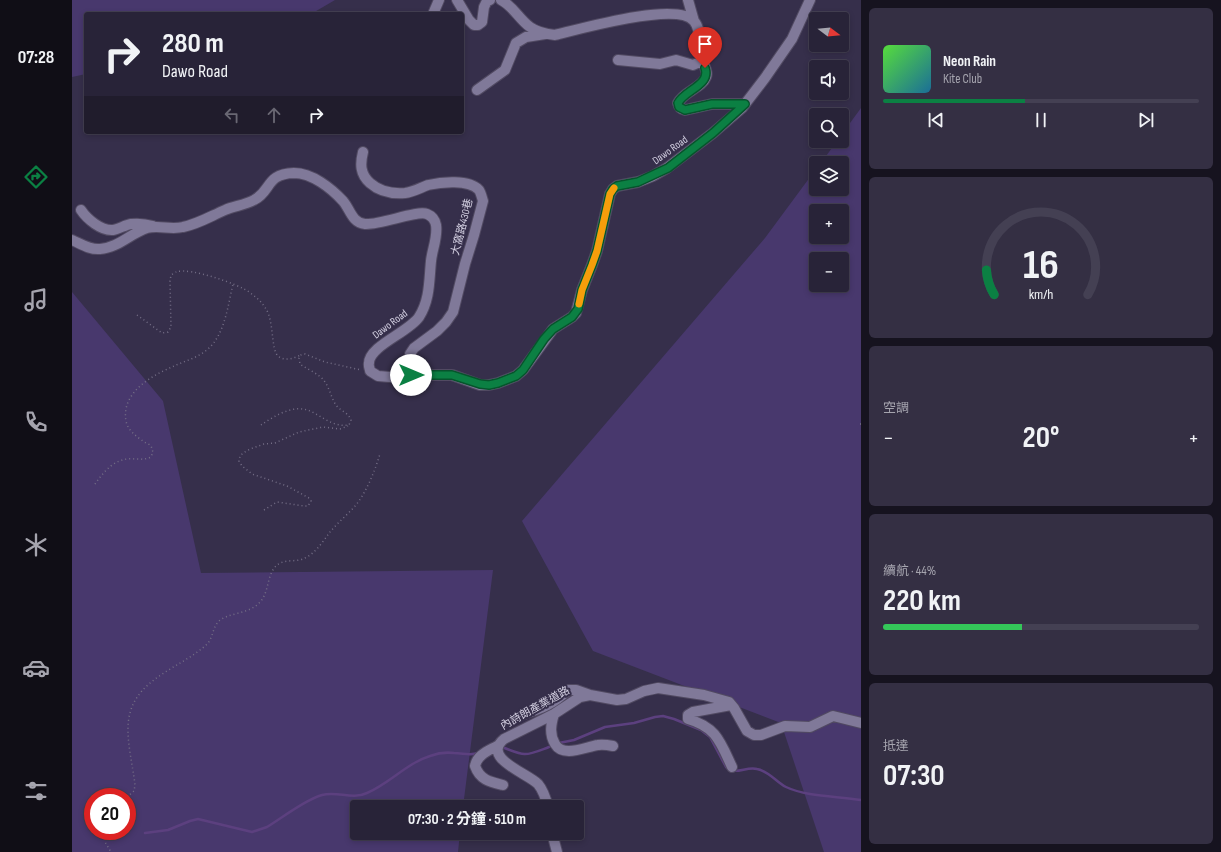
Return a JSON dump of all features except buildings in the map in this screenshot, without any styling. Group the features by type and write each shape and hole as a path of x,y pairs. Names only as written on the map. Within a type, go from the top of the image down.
{"lane":[{"path":"434,12 439,0"},
{"path":"457,0 469,20 474,25 478,25 482,22 484,7 487,1 490,0"},
{"path":"501,0 507,3 530,26 544,34"},
{"path":"688,0 698,32 700,54 707,74 702,83 681,98 678,103 679,107 685,110 712,104 745,104"},
{"name":"Dawo Road","path":"72,240 85,247 100,249 112,246 146,229 157,226 172,229 183,228 223,211 252,201 258,197 269,183 281,175 295,173 307,174 320,181 343,201 354,219 360,223 378,223 416,214 426,214 433,218 436,226 436,237 431,261 430,284 424,307 418,318 409,327 378,348 372,354 368,362 370,372 378,376 390,377 422,374 452,375 480,384 489,385 498,383 516,376 523,370 544,339 553,329 576,313 582,290 595,258 610,194 613,189 622,184 638,182 668,168 713,133 745,104 792,39 810,0"},
{"path":"477,90 505,70 516,43 526,37 544,34 555,35 644,15 680,15 694,21"},
{"path":"618,60 660,64 676,60 693,65 702,61"},
{"name":"大窩路430巷","path":"363,152 360,163 362,174 375,187 390,193 405,193 442,182 466,183 479,190 482,196 483,201 453,312 437,331 414,348 410,354 411,375"},
{"path":"81,210 100,227 107,229 113,230 131,224 140,223 157,226"},
{"name":"內詩朗產業道路","path":"503,785 490,782 482,778 475,766 476,760 482,755 498,752 499,742 504,738 554,714 575,699 590,695 617,700 650,689 663,688 719,699 729,702 732,705"},
{"path":"524,714 552,703 568,690 576,690 590,695"},
{"path":"732,767 717,737 705,725 688,719 688,715 693,712 732,705 747,732 754,735 761,735 785,726 810,727 833,716 861,723"},
{"path":"554,714 551,734 557,747 563,751 571,751 599,745 613,746"},
{"path":"498,752 506,764 539,785 546,800"},
{"path":"554,840 557,852"}],"path":[{"path":"137,315 162,333 168,332 171,327 170,281 172,275 177,271 209,275 248,291 261,301 268,311 271,320 275,353 280,358 285,360 305,354 325,362 370,372"},
{"path":"95,484 105,471 114,463 126,459 146,460 151,457 153,452 151,446 131,432 126,422 125,413 129,400 136,390 149,379 171,367 194,358 208,349 215,340 221,328 233,284"},
{"path":"264,510 277,502 308,506 311,501 309,498 287,486 252,474 242,466 239,461 240,456 243,453 264,444 282,440 299,432 323,427 340,429 345,428 351,420 349,416 337,407 332,399 326,382 320,376 300,364 299,358 301,355"},
{"path":"261,425 279,413 300,409 308,410 336,424 349,424"},
{"path":"134,788 128,731 130,713 134,703 141,693 167,670 184,661 206,646 217,622 225,617 253,608 260,602 266,593 273,569 278,564 285,561 297,561 306,558 317,549 358,501 368,485 380,454"},
{"path":"105,840 111,852"}],"shaded area":[{"path":"72,0 335,0 314,12 84,12 84,74 72,77"},
{"path":"861,108 861,852 824,852 781,723 593,651 522,521 765,238 809,178 809,196 849,196 849,156 826,156 832,148 849,148 849,124"},
{"path":"72,292 163,401 201,573 493,570 464,800 350,800 350,840 459,840 458,852 72,852"}],"waterway":[{"path":"559,743 574,740 605,727 634,723 663,716 701,730 710,737 729,770 737,771 753,768 769,774 782,785 803,793 861,800"},
{"path":"502,747 522,754 530,754 549,747"},
{"path":"145,833 168,830 198,819 252,832 267,827 316,797 328,794 356,796 367,793 414,763 430,756 445,753 478,753"}],"slow traffic":[{"path":"579,304 582,290 597,251 610,194 614,188"}],"route":[{"path":"411,375 452,375 480,384 489,385 516,376 523,370 544,339 553,329 572,317 578,309 582,290 597,251 610,194 613,189 622,184 638,182 654,176 668,168 713,133 745,104 712,104 685,110 679,107 678,103 681,98 687,92 702,83 706,78 707,74 705,68"}]}
